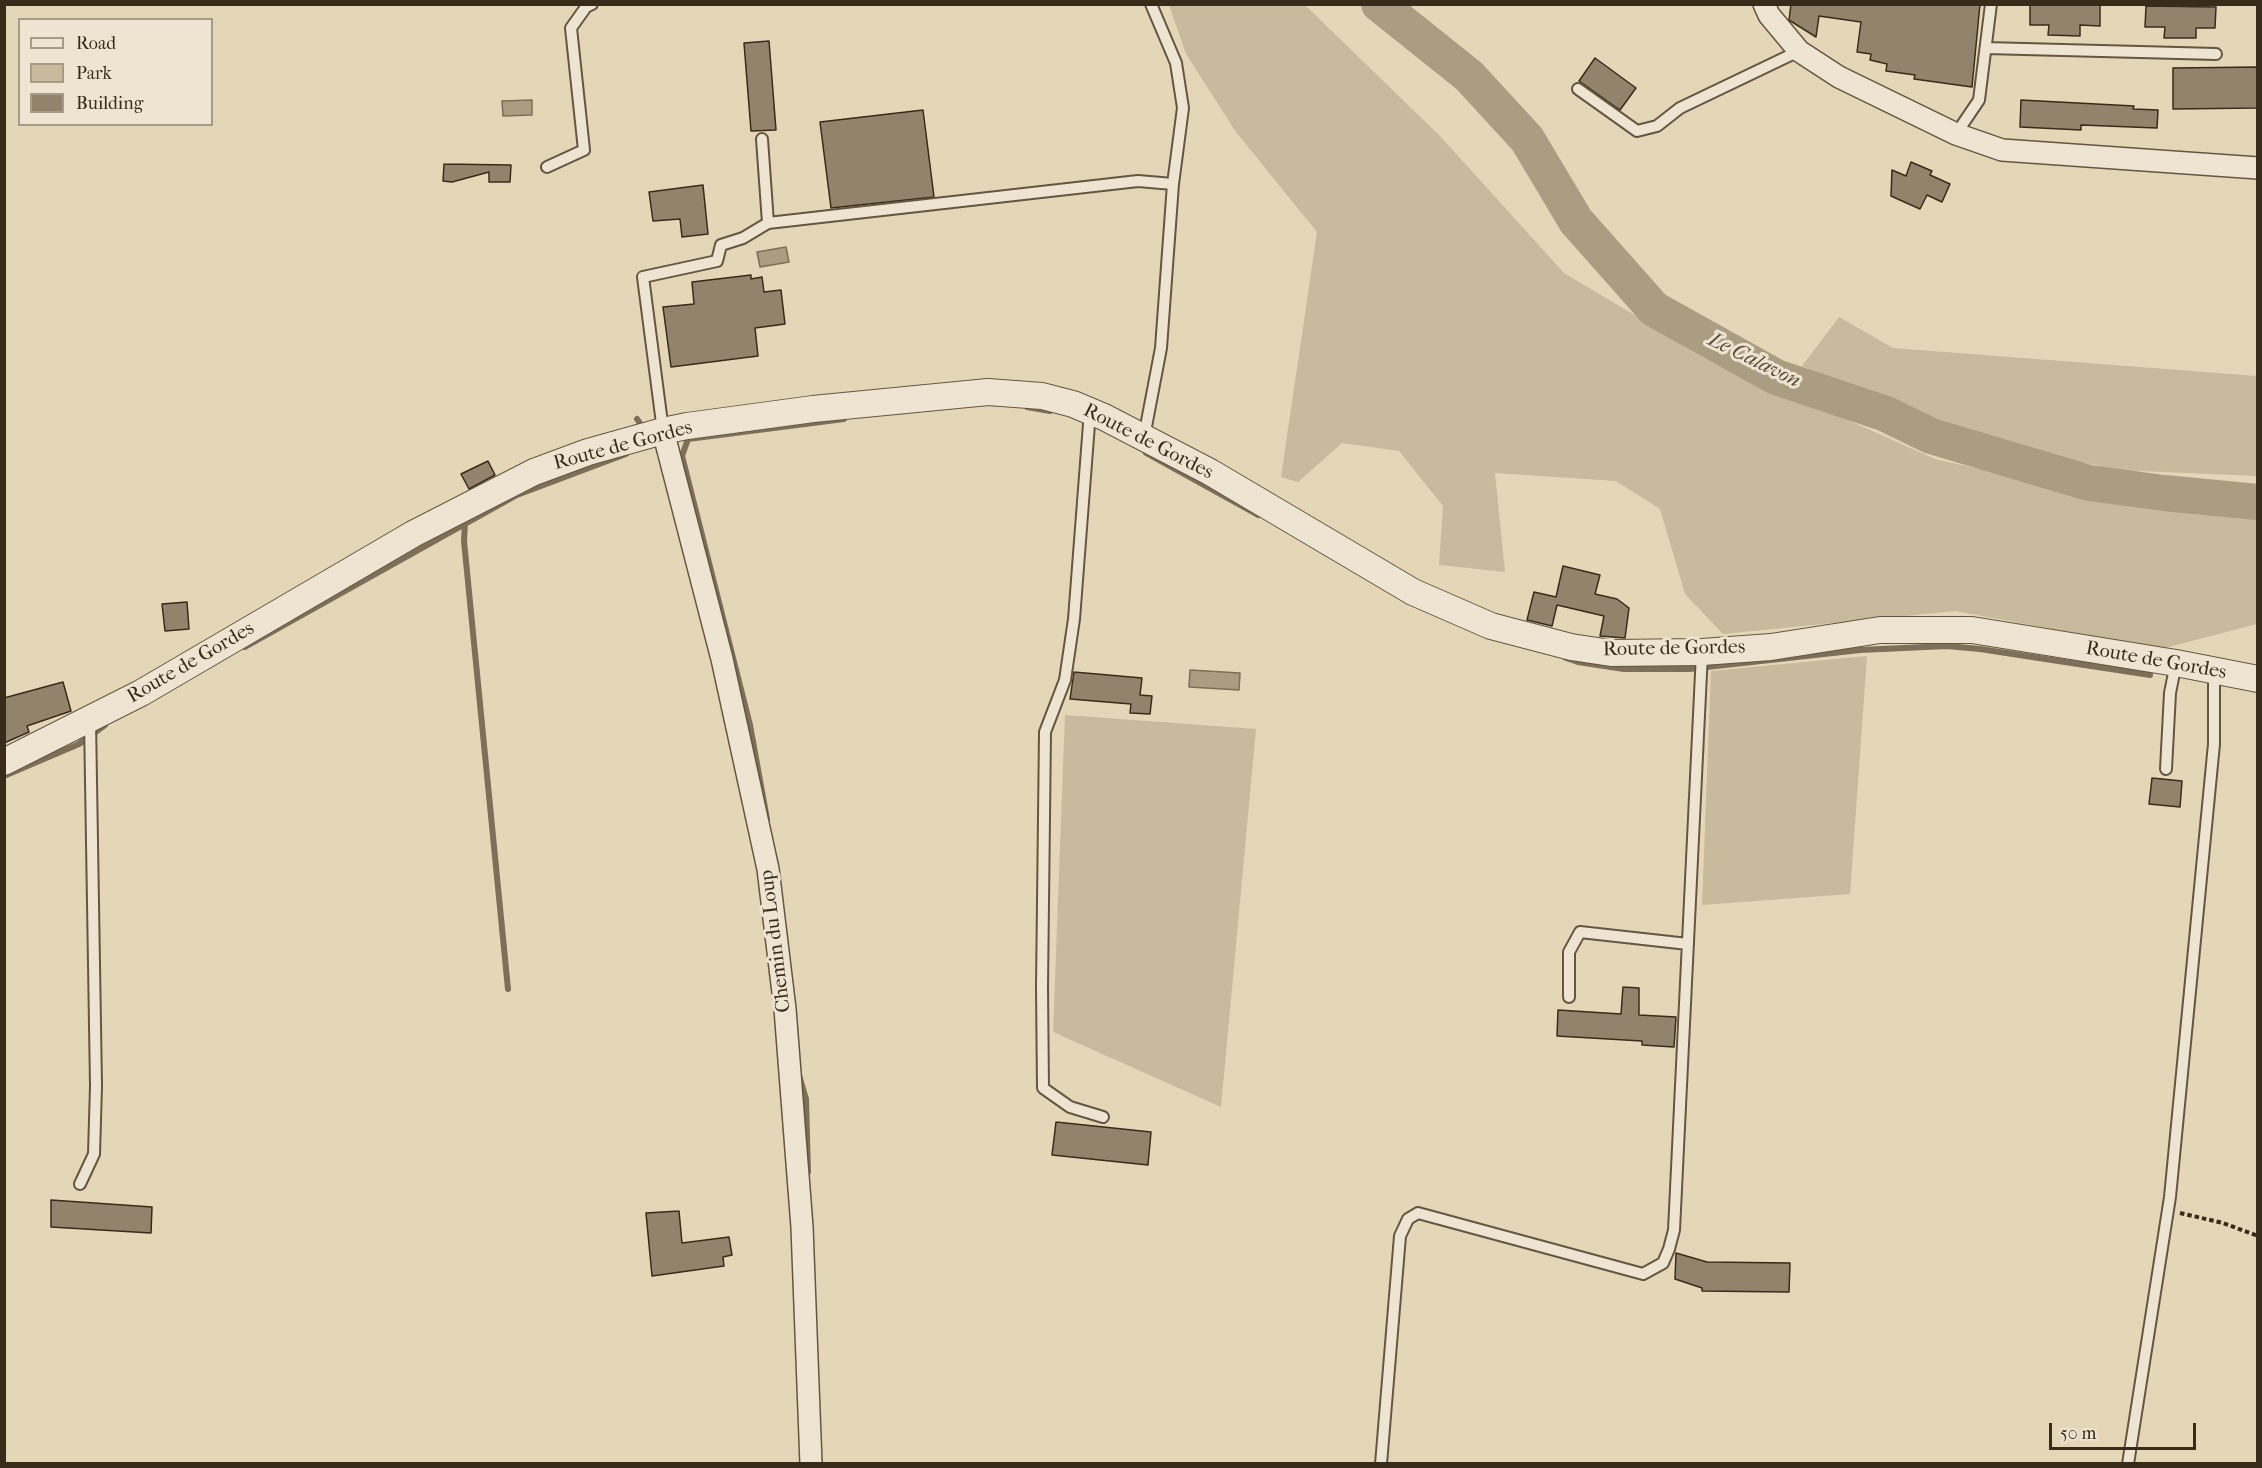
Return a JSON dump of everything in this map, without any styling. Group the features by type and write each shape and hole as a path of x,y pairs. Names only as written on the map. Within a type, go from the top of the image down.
{"street":[{"path":"1764,4 1769,15 1799,51 1839,77 1956,134 2002,150 2258,168"},
{"name":"Route de Gordes","path":"4,762 141,693 413,534 534,472 588,452 663,431 813,409 988,392 1042,396 1090,411 1210,472 1413,592 1491,626 1571,647 1611,653 1702,652 1771,647 1880,630 1972,630 2176,663 2258,679"},
{"name":"Chemin du Loup","path":"663,431 722,659 768,869 785,1009 802,1227 811,1464"}],"lane":[{"path":"548,166 584,150 571,28 586,7 592,4"},
{"path":"1144,437 1161,348 1173,184 1184,108 1176,63 1151,4"},
{"path":"1956,134 1979,100 1991,4"},
{"path":"1986,48 2216,54"},
{"path":"1578,89 1637,131 1657,126 1680,108 1799,51"},
{"path":"762,139 768,223"},
{"path":"663,431 643,277 717,261 721,245 743,238 768,223 1138,181 1173,184"},
{"path":"1090,411 1074,619 1065,680 1045,732 1043,1088 1070,1107 1102,1117"},
{"path":"1381,1464 1400,1236 1408,1219 1418,1213 1642,1274 1663,1263 1674,1230 1702,652"},
{"path":"2166,769 2170,693 2176,663"},
{"path":"2128,1464 2168,1210 2213,756 2214,671"},
{"path":"80,1184 94,1154 96,1086 90,719"},
{"path":"1569,997 1569,952 1580,932 1688,944"}],"path":[{"path":"2168,1210 2223,1223 2258,1236"}],"green space":[{"path":"1169,5 1305,5 1440,136 1564,273 1648,323 1812,404 1935,459 2130,503 2257,512 2257,624 2161,649 1955,611 1723,634 1685,594 1660,509 1616,481 1495,473 1505,572 1439,565 1443,506 1399,451 1342,443 1298,482 1281,477 1317,232 1236,132 1186,54"},
{"path":"1839,317 1893,348 2257,376 2257,476 2116,470 1949,432 1802,366"},
{"path":"1867,656 1850,894 1702,905 1711,671"},
{"path":"1065,715 1256,729 1221,1107 1053,1032"}],"shaded area":[{"path":"532,100 532,115 503,116 502,101"},
{"path":"786,247 789,262 760,267 757,252"},
{"path":"1190,670 1240,673 1239,690 1189,687"}],"building":[{"path":"1791,4 1980,4 1972,87 1914,79 1915,75 1886,71 1887,64 1870,60 1871,54 1857,52 1861,22 1819,16 1816,37 1789,20"},
{"path":"2030,4 2100,5 2100,26 2080,25 2080,36 2048,35 2049,25 2030,25"},
{"path":"2146,6 2216,7 2215,28 2196,28 2196,38 2164,38 2165,27 2145,27"},
{"path":"769,41 776,130 751,131 744,43"},
{"path":"1595,58 1636,88 1620,110 1579,81"},
{"path":"2258,67 2258,108 2173,109 2173,68"},
{"path":"2021,100 2134,106 2133,109 2158,110 2157,128 2081,125 2081,130 2020,127"},
{"path":"923,110 934,197 831,208 820,122"},
{"path":"1911,162 1932,171 1930,175 1950,184 1942,202 1927,195 1920,209 1891,196 1892,170 1906,176"},
{"path":"444,164 511,165 510,182 489,182 489,172 452,182 443,181"},
{"path":"703,185 708,234 682,237 680,219 653,221 649,192"},
{"path":"751,275 751,279 762,277 764,292 781,290 785,324 755,328 758,356 671,367 663,307 694,304 692,282"},
{"path":"488,461 495,475 469,489 461,474"},
{"path":"1563,566 1600,575 1595,594 1617,599 1629,608 1625,638 1600,636 1604,616 1557,605 1552,626 1527,620 1534,592 1556,597"},
{"path":"187,602 189,629 165,631 162,604"},
{"path":"1074,672 1142,678 1140,695 1152,696 1150,714 1130,713 1131,704 1070,699"},
{"path":"63,682 71,711 27,726 29,732 4,743 4,698"},
{"path":"2152,778 2182,781 2180,807 2149,804"},
{"path":"1623,987 1639,988 1639,1015 1676,1017 1674,1047 1642,1045 1642,1041 1557,1036 1558,1010 1621,1014"},
{"path":"1056,1122 1151,1132 1148,1165 1052,1155"},
{"path":"51,1200 152,1207 151,1233 51,1227"},
{"path":"679,1211 682,1243 729,1237 732,1255 723,1257 724,1266 652,1276 646,1213"},
{"path":"1676,1253 1707,1262 1790,1263 1789,1292 1702,1291 1702,1288 1675,1279"}],"waterway":[{"name":"Le Calavon","path":"1379,4 1469,76 1527,139 1576,221 1654,309 1776,377 1886,414 1931,436 2089,483 2258,502"},
{"path":"1027,407 1050,411"},
{"path":"637,419 644,429"},
{"path":"767,819 750,725 682,456 688,439 844,419"},
{"path":"1146,453 1258,515"},
{"path":"245,647 517,495 626,454"},
{"path":"465,522 464,541 508,989"},
{"path":"1566,658 1624,669 1689,669 1860,650 1947,646 2150,675"},
{"path":"4,776 79,744 105,725"},
{"path":"799,1075 806,1099 808,1172"}]}
